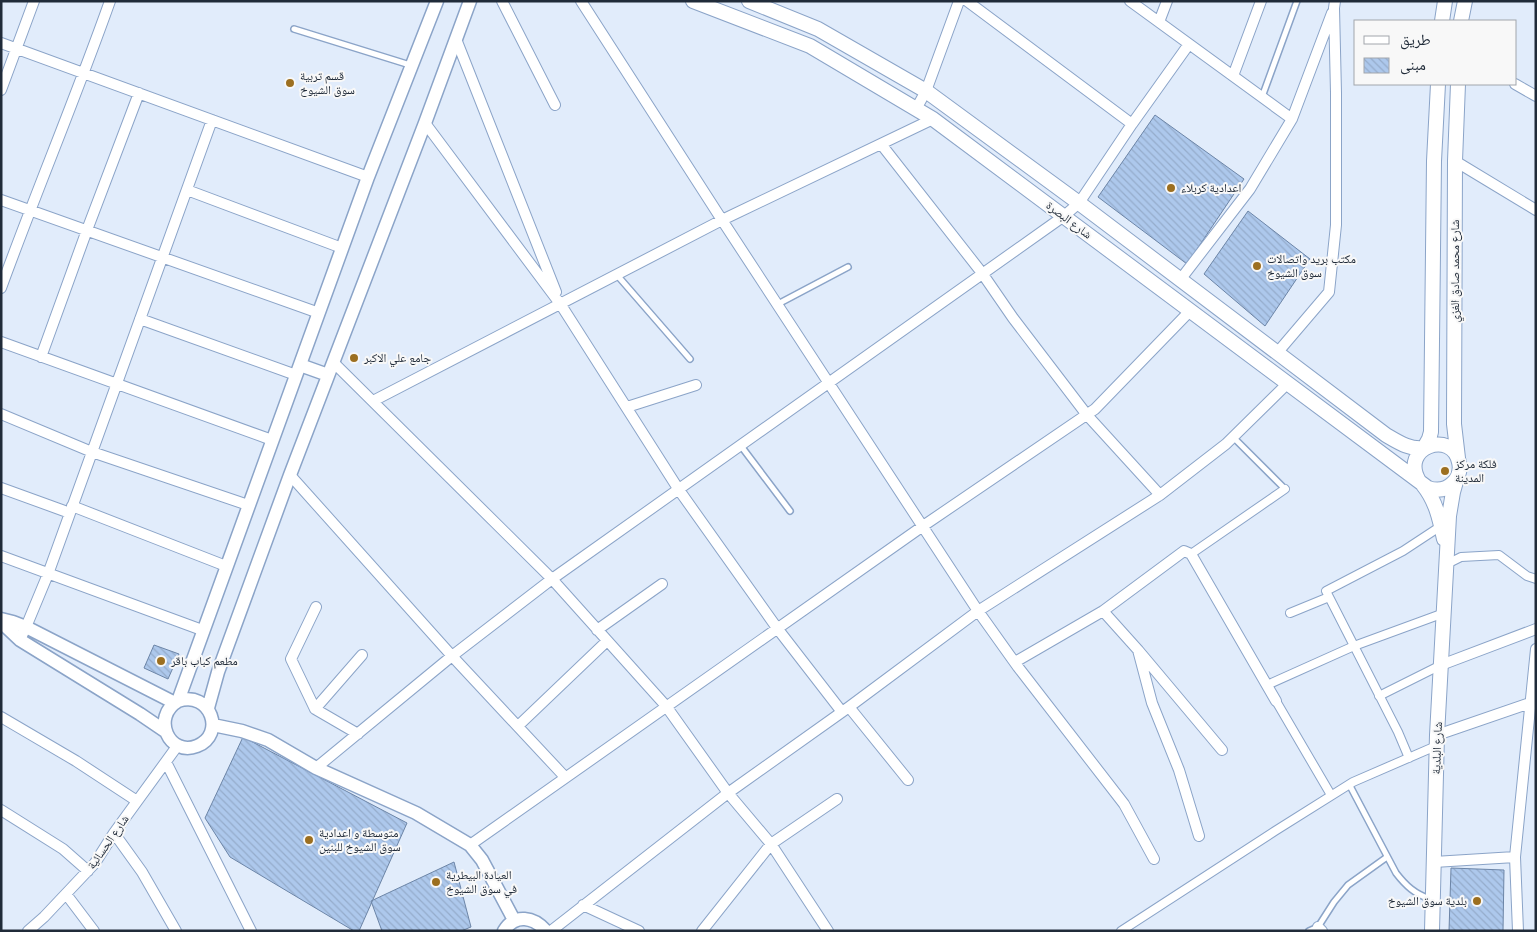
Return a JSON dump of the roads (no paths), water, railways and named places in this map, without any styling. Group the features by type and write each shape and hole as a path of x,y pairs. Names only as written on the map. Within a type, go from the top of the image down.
{"main road":[{"name":"شارع البصرة","path":"693,1 810,46 933,119 1421,483"},
{"path":"1442,20 1445,1"},
{"path":"1462,20 1465,1"},
{"name":"شارع البصرة","path":"758,3 818,28 926,91 1398,442 1410,448 1424,448"},
{"name":"شارع محمد صادق الغزي","path":"1424,448 1429,439 1431,421 1434,161 1438,85"},
{"name":"شارع محمد صادق الغزي","path":"1458,85 1455,161 1454,424 1458,458"},
{"path":"1433,445 1445,446 1458,458 1459,471 1457,477 1454,482 1444,489 1433,490 1421,483 1416,475 1415,461 1424,448 1433,445"},
{"name":"شارع البلدية","path":"1432,931 1436,740 1451,504 1457,477"},
{"name":"شارع البلدية","path":"1421,483 1435,503 1447,564"}],"street":[{"path":"1,90 34,1"},
{"path":"1,288 84,74 110,1"},
{"path":"176,702 368,177 437,1"},
{"path":"208,708 218,672 290,475 470,1"},
{"path":"502,1 555,105"},
{"path":"581,1 978,611 1124,804 1154,859"},
{"path":"916,109 926,91 958,1"},
{"path":"967,1 1132,124"},
{"path":"1130,1 1292,119"},
{"path":"1159,22 1167,1"},
{"path":"1233,76 1261,1"},
{"path":"1180,280 1250,189 1292,119 1335,4"},
{"path":"1277,353 1329,292 1336,225 1335,4"},
{"path":"456,38 561,304"},
{"path":"1,43 368,177"},
{"path":"316,768 452,656 552,579 1064,216 1079,203 1189,44"},
{"path":"1517,85 1536,96"},
{"path":"41,356 138,93"},
{"path":"373,401 722,220 933,119"},
{"path":"20,640 48,574 212,120"},
{"path":"425,123 561,304 679,490 777,628 908,780"},
{"path":"882,144 982,273 1087,415 1160,495"},
{"path":"1455,161 1536,210"},
{"path":"186,190 342,248"},
{"path":"1,200 319,313"},
{"path":"470,845 923,526 1087,415 1190,311"},
{"path":"140,319 298,370 328,375"},
{"path":"1,342 272,440"},
{"path":"333,362 552,579 666,706 728,793 771,844 828,931"},
{"path":"551,931 728,793 846,710 978,611 1160,495 1226,444 1287,384"},
{"path":"627,407 696,385"},
{"path":"1,414 92,452 248,505"},
{"path":"290,475 452,656 565,777"},
{"path":"1,488 71,509 226,566"},
{"path":"1191,554 1286,489"},
{"path":"1408,758 1326,591 1403,552 1441,526"},
{"path":"1015,662 1103,611 1184,551 1191,554 1331,795"},
{"path":"1447,564 1461,557 1499,555 1527,576 1536,579"},
{"path":"1,556 202,630"},
{"path":"597,630 662,584"},
{"path":"1290,613 1329,597"},
{"path":"316,607 291,659 315,709 358,734"},
{"path":"1103,611 1222,750"},
{"path":"1267,685 1354,646 1444,613"},
{"path":"1,621 13,622 26,627 176,702"},
{"path":"1,621 20,640 165,731"},
{"path":"1379,696 1441,665 1536,629"},
{"path":"518,726 607,641"},
{"path":"1518,931 1515,857 1536,649"},
{"path":"1138,650 1152,703 1180,770 1199,836"},
{"path":"315,709 362,655"},
{"path":"191,699 208,708 212,716 213,725 210,734 204,742 187,748 178,746 170,740 165,731 165,715 176,702 191,699"},
{"path":"1121,931 1348,784 1408,758 1436,740 1530,703"},
{"path":"1,717 76,761 137,801"},
{"path":"213,725 242,731 268,740 316,768 416,813 470,845 482,860 514,920"},
{"name":"شارع الحسائية","path":"28,931 44,918 95,863 114,832 178,746"},
{"path":"166,762 251,931"},
{"path":"702,931 771,844 837,798"},
{"path":"1,810 63,850 88,871"},
{"path":"114,832 142,872 176,931"},
{"path":"1434,862 1515,857"},
{"path":"66,894 94,931"},
{"path":"583,905 638,931"},
{"path":"504,931 514,920 522,918 536,922 546,931"}],"lane":[{"path":"1262,97 1297,1"},
{"path":"294,29 412,65"},
{"path":"778,304 848,267"},
{"path":"617,275 690,359"},
{"path":"1233,437 1286,489"},
{"path":"741,446 790,511"},
{"path":"1348,784 1396,874 1419,895 1433,899"},
{"path":"1317,929 1348,884 1387,857"}],"place":[{"name":"قسم تربية سوق الشيوخ","path":"290,83"},
{"name":"اعدادية كربلاء","path":"1171,188"},
{"name":"مكتب بريد واتصالات سوق الشيوخ","path":"1257,266"},
{"name":"جامع علي الاكبر","path":"354,358"},
{"name":"فلكة مركز المدينة","path":"1445,471"},
{"name":"مطعم كباب باقر","path":"161,661"},
{"name":"متوسطة و اعدادية سوق الشيوخ للبنين","path":"309,840"},
{"name":"العيادة البيطرية في سوق الشيوخ","path":"436,882"},
{"name":"بلدية سوق الشيوخ","path":"1477,901"}]}
